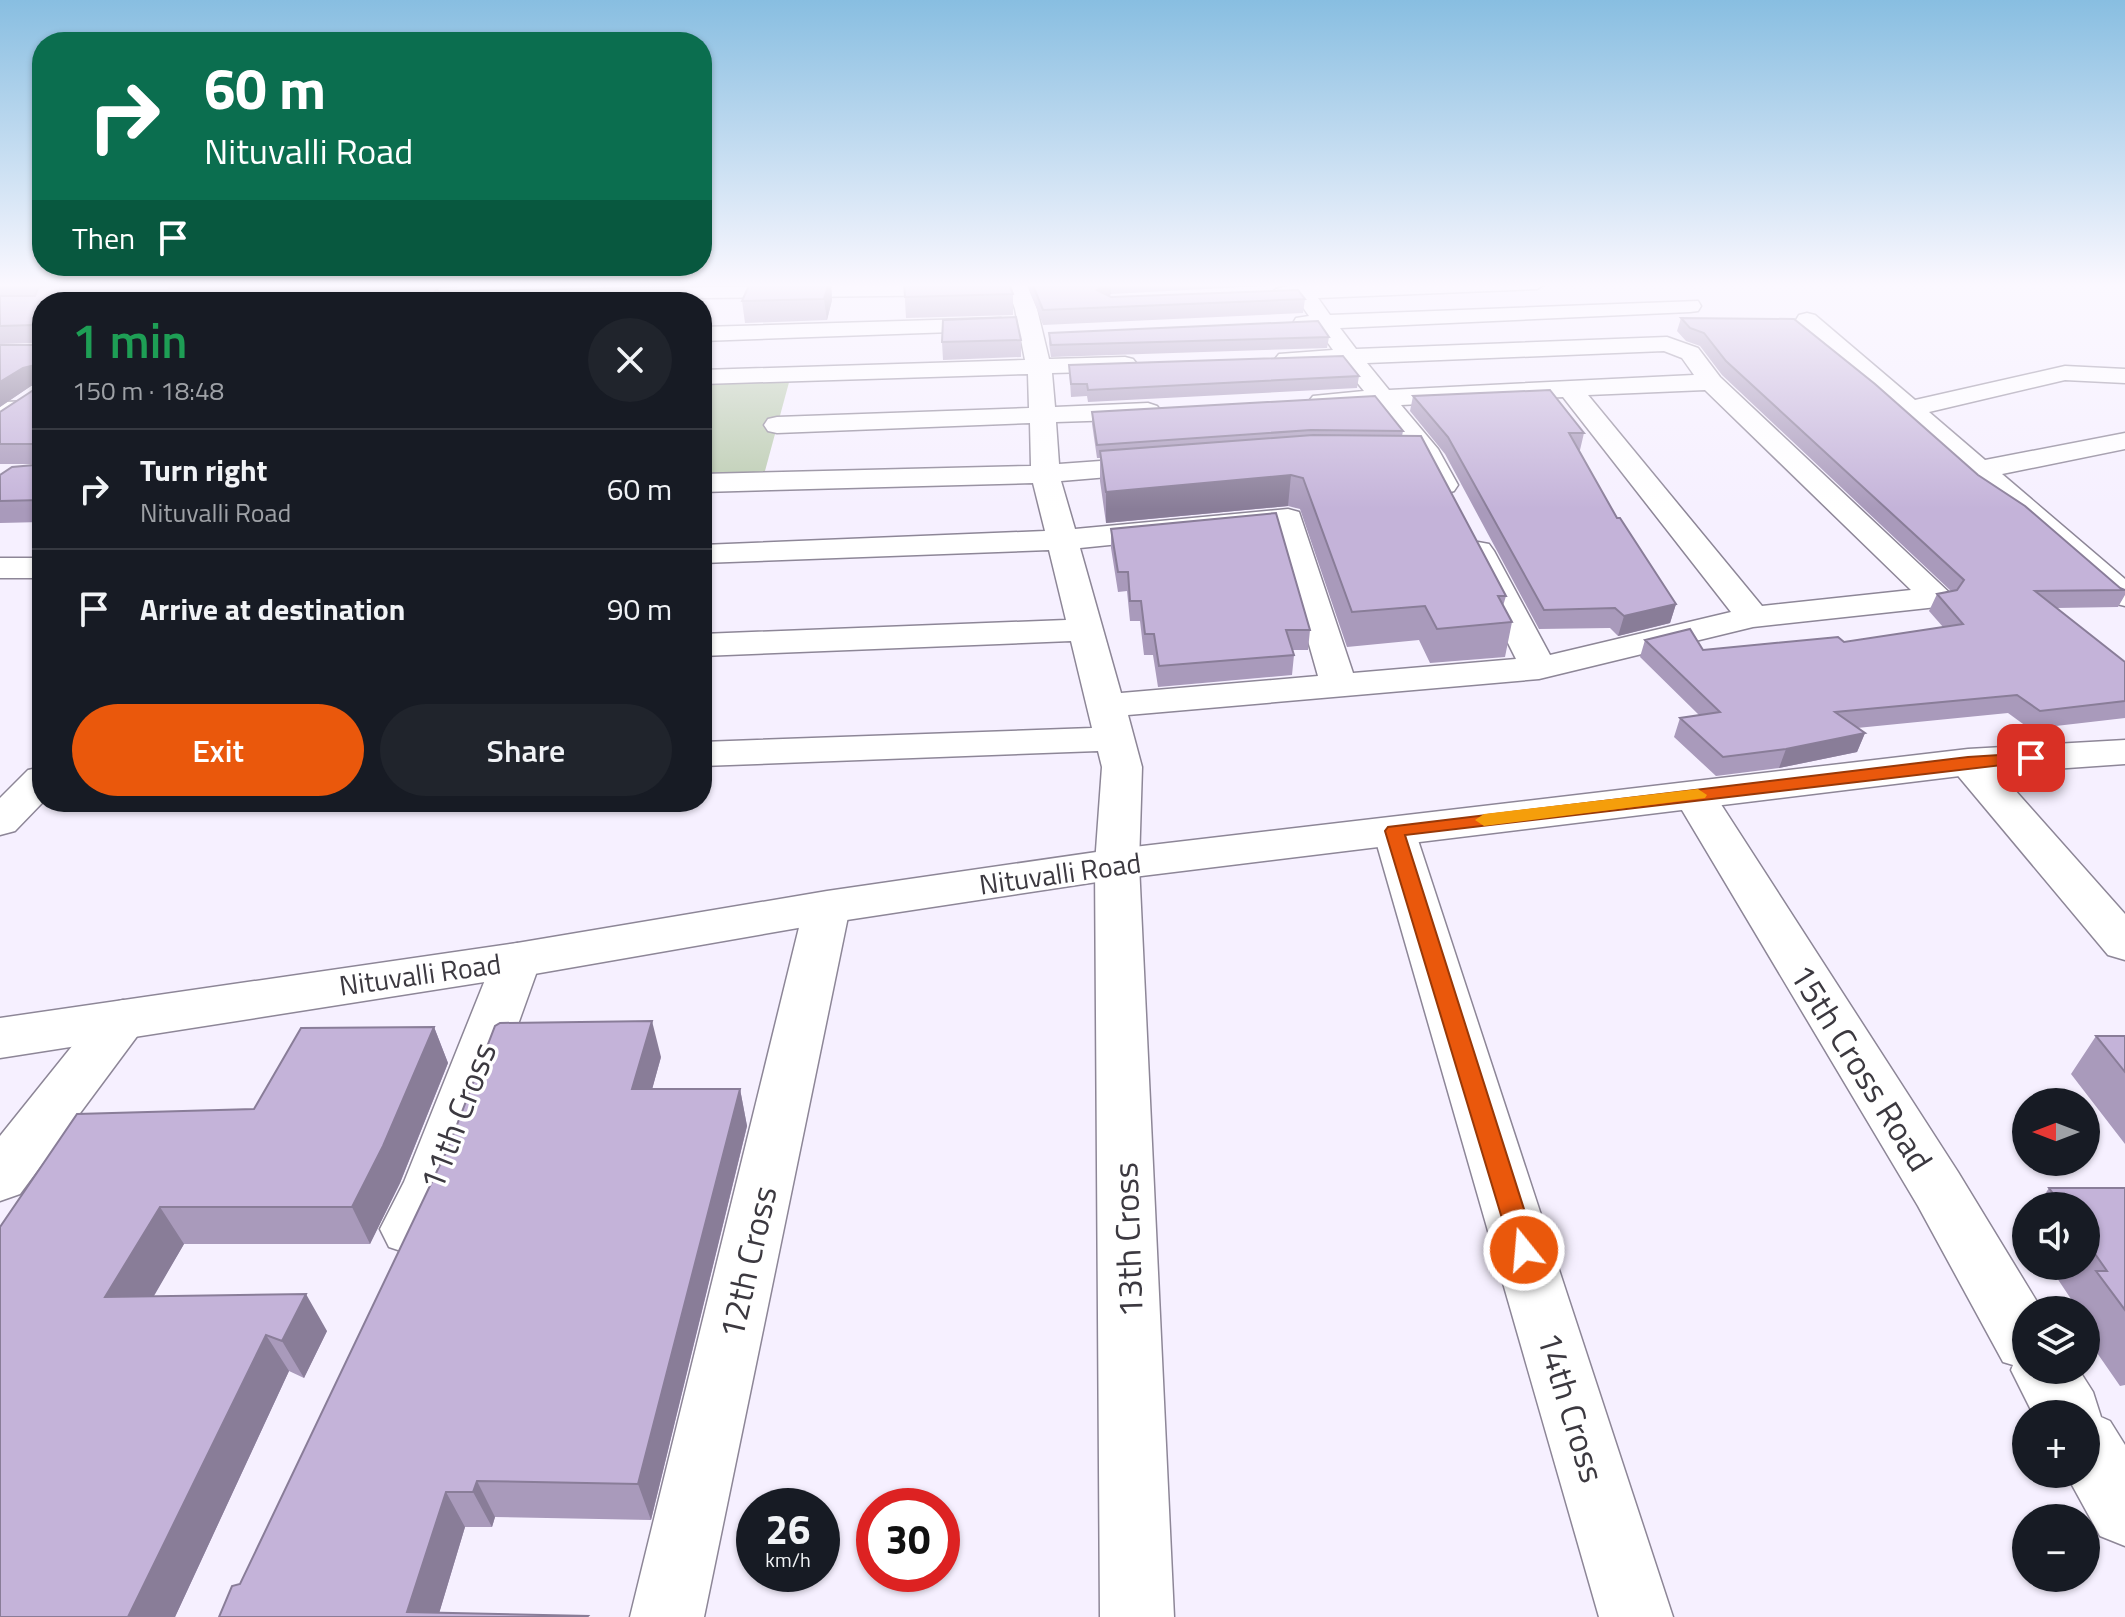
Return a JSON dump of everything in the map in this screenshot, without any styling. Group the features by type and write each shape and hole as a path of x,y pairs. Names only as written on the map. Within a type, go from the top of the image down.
{"street":[{"path":"712,377 791,375 862,358"},
{"name":"13th Cross","path":"1035,358 1045,474 1122,767 1117,864 1137,1617"},
{"path":"1135,358 1147,363"},
{"path":"1256,360 1328,358"},
{"path":"1350,358 1385,398 1414,455 1463,521 1539,668"},
{"path":"712,753 1110,722 1339,686 1539,668 1753,617 1937,597 1711,382 1694,358"},
{"path":"1851,358 2125,596"},
{"path":"1909,409 2065,373 2125,376"},
{"path":"762,482 791,375"},
{"path":"1292,403 1711,382"},
{"path":"1569,388 1753,617"},
{"path":"15,413 32,401"},
{"path":"777,425 1167,410"},
{"path":"1979,470 2125,441"},
{"path":"712,483 1045,474 1180,463"},
{"path":"712,554 1062,540 1288,518 1339,686"},
{"path":"0,568 32,568"},
{"path":"712,645 1085,630"},
{"name":"Nituvalli Road","path":"0,1038 517,960 827,907 1117,864 1968,762 2125,752"},
{"path":"1968,762 2125,944"},
{"path":"0,822 32,789"},
{"name":"15th Cross Road","path":"1694,795 1938,1189 2012,1317"},
{"name":"14th Cross","path":"1394,831 1636,1617"},
{"name":"12th Cross","path":"667,1617 827,907"},
{"name":"11th Cross","path":"391,1271 432,1184 517,960"},
{"path":"0,1178 123,1018"},
{"path":"2100,1468 2125,1511"}],"green space":[{"path":"791,375 762,482 712,483 712,377"}],"building":[{"path":"0,358 32,358 32,366 0,382"},
{"path":"1345,358 1359,376 1088,390 1087,384 1071,384 1069,365"},
{"path":"1724,358 1843,358 1978,475 2025,506 2125,590 2035,591 2125,662 2125,701 2040,711 2017,695 1835,712 1865,733 1786,749 1723,757 1680,718 1720,712 1645,640 1690,629 1703,650 1838,637 1844,642 1963,624 1937,594 1957,590 1964,580"},
{"path":"1550,390 1584,433 1569,433 1617,518 1620,518 1676,604 1624,616 1615,608 1544,610 1448,437 1413,396"},
{"path":"32,391 32,444 0,444 0,412"},
{"path":"1375,396 1403,431 1311,430 1097,445 1092,412"},
{"path":"1313,435 1421,436 1506,596 1498,596 1512,622 1437,629 1425,606 1352,612 1303,478 1291,475 1106,492 1100,451"},
{"path":"32,465 32,500 0,501 0,475 12,467"},
{"path":"1276,513 1310,630 1286,630 1294,655 1159,666 1154,634 1145,634 1141,601 1130,601 1128,572 1118,572 1111,529"},
{"path":"652,1021 632,1089 740,1089 638,1484 477,1481 473,1492 446,1492 407,1612 588,1616 219,1617 232,1586 240,1584 448,1148 495,1026 500,1023"},
{"path":"434,1027 383,1146 352,1207 160,1207 105,1297 306,1294 282,1341 266,1335 128,1617 0,1617 0,1227 77,1114 254,1109 301,1028"},
{"path":"2096,1036 2125,1036 2125,1072"},
{"path":"2049,1188 2125,1188 2125,1310 2100,1276 2100,1271 2107,1271 2100,1261 2100,1192 2052,1192"}],"slow traffic":[{"path":"1484,820 1698,795"}],"route":[{"path":"1524,1250 1394,831 1968,762 2031,758"}]}
